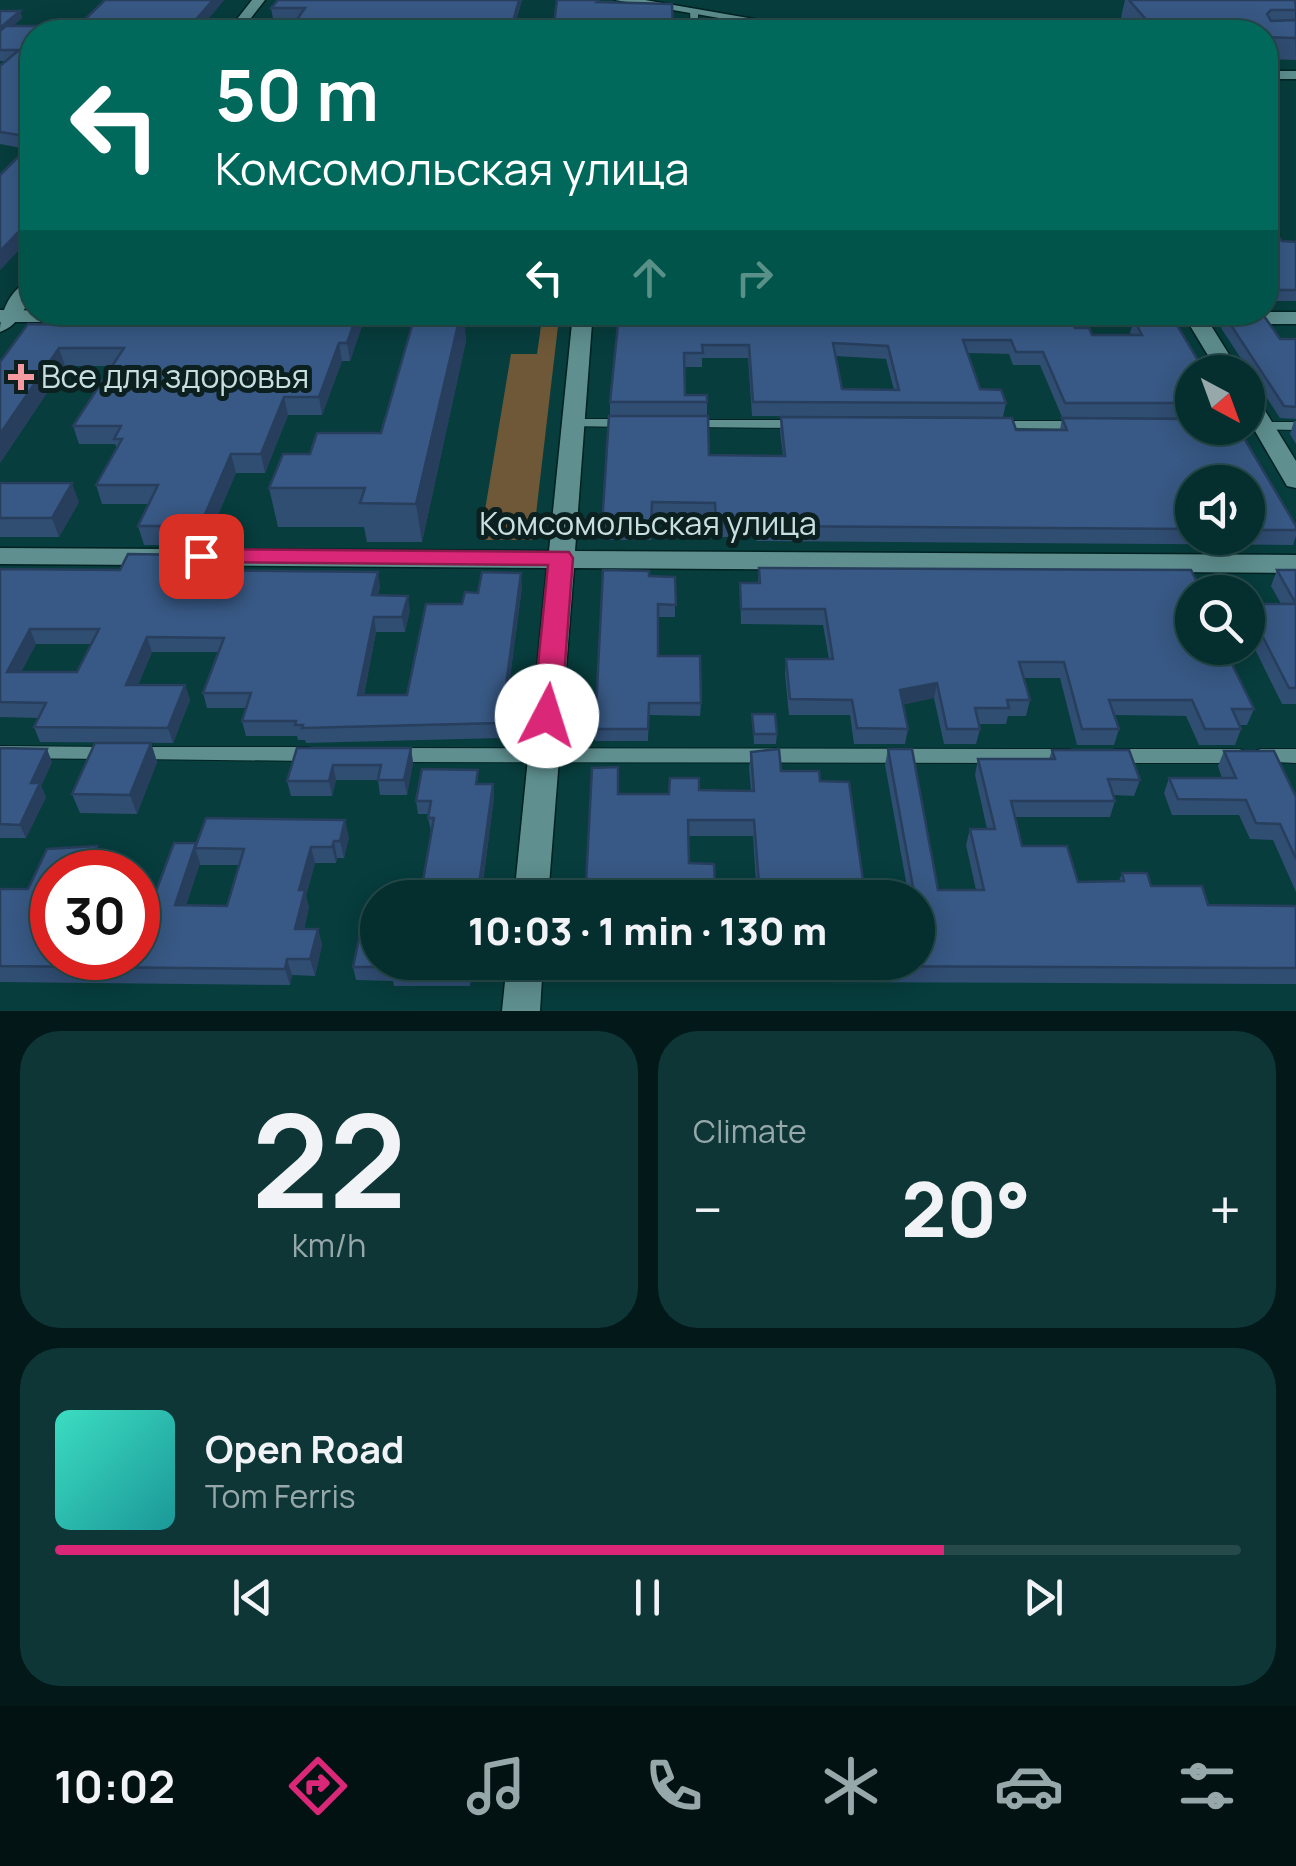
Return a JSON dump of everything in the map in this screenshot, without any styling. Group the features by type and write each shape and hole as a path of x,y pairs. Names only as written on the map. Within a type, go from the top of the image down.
{"street":[{"path":"243,20 259,0"},
{"path":"621,0 745,20"},
{"path":"3,319 20,299"},
{"path":"533,880 582,325"},
{"path":"1199,325 1218,355"},
{"path":"1265,439 1296,481"},
{"name":"Комсомольская улица","path":"0,556 1296,564"},
{"path":"521,1011 524,980"}],"lane":[{"path":"694,12 694,20"},
{"path":"572,423 652,424"},
{"path":"672,424 812,424"},
{"path":"972,424 1092,425"},
{"path":"1265,426 1296,426"},
{"path":"0,752 330,754"},
{"path":"369,755 1296,756"}],"shaded area":[{"path":"541,326 558,326 533,540 480,540 511,354 537,354"}],"building":[{"path":"105,0 213,0 196,20 84,20"},
{"path":"278,0 519,0 513,20 296,20 305,8 271,8"},
{"path":"557,0 672,4 673,20 554,20"},
{"path":"1129,0 1295,0 1296,10 1271,10 1267,14 1270,20 1146,20"},
{"path":"0,11 20,11 0,28"},
{"path":"1296,20 1296,38 1278,37 1278,21"},
{"path":"6,26 20,26 20,135 0,132 0,66 19,50 0,50 0,31"},
{"path":"20,155 20,230 0,251 0,175"},
{"path":"1278,236 1282,241 1296,242 1296,290 1278,290"},
{"path":"27,325 353,325 347,343 339,343 319,397 284,397 261,454 231,454 200,526 138,526 158,485 96,485 122,439 114,439 121,426 73,426 124,348 59,348 0,434 0,362"},
{"path":"412,325 458,325 416,504 360,503 365,488 269,488 283,454 310,454 317,433 381,433"},
{"path":"618,325 1074,325 1089,328 1092,335 1142,335 1137,325 1177,325 1195,355 1175,355 1175,403 1065,403 1043,352 1016,352 1011,340 963,340 980,389 1001,390 1006,403 753,402 749,345 702,345 703,353 684,353 685,395 707,395 707,402 610,402","holes":["833,343 888,346 899,390 842,389"]},
{"path":"1231,325 1270,325 1280,339 1296,339 1296,407 1284,406 1265,377 1265,355 1251,355"},
{"path":"609,416 708,416 709,455 785,456 781,417 1012,418 1016,430 1067,430 1062,418 1175,419 1175,445 1248,445 1260,465 1175,465 1175,529 757,526 716,522 715,503 652,502 651,525 602,525"},
{"path":"1265,474 1296,526 1296,530 1265,530"},
{"path":"0,483 72,483 52,518 0,518"},
{"path":"128,554 191,555 184,570 378,572 372,595 408,596 402,617 374,617 358,695 407,695 426,604 462,604 465,592 478,593 482,572 521,573 501,723 302,728 303,725 295,725 296,721 242,721 251,693 203,693 224,638 147,637 126,685 185,685 168,728 34,727 46,703 0,702 0,569 120,570","holes":["30,629 99,629 77,672 7,672"]},
{"path":"759,568 1191,570 1194,575 1175,575 1175,665 1232,665 1254,709 1232,709 1241,729 1205,729 1192,700 1109,700 1119,729 1082,729 1064,662 1019,662 1030,700 1007,700 1009,708 975,708 980,729 947,729 937,683 900,690 908,729 857,728 852,700 790,699 786,659 833,659 825,609 741,609 740,583 760,583"},
{"path":"603,570 649,571 649,576 675,577 676,605 658,604 658,656 700,656 701,703 649,703 648,729 595,729"},
{"path":"1277,570 1296,570 1296,604"},
{"path":"1265,604 1296,604 1296,688 1289,688 1265,641"},
{"path":"752,714 775,714 777,734 754,734"},
{"path":"95,743 151,743 130,795 72,794"},
{"path":"0,748 47,749 31,783 40,783 20,825 0,824"},
{"path":"297,748 411,748 404,780 378,780 381,765 333,765 329,781 287,781"},
{"path":"779,749 781,771 819,771 820,781 849,782 863,880 759,880 754,820 688,820 689,863 714,864 715,880 586,880 592,768 618,767 618,794 669,794 670,778 699,778 699,790 754,791 751,752"},
{"path":"888,749 912,749 938,890 984,890 970,829 995,829 978,759 1055,759 1052,750 1129,750 1140,780 1108,779 1115,801 1011,801 1022,846 1067,846 1078,882 1124,881 1122,873 1147,873 1151,886 1202,886 1208,905 1296,906 1296,968 935,967 935,880 912,880"},
{"path":"1224,751 1274,751 1296,797 1296,859 1280,824 1256,823 1246,800 1178,799 1169,778 1236,778"},
{"path":"422,769 478,770 476,784 493,784 480,880 423,880 434,818 428,818 431,801 416,801"},
{"path":"206,818 345,820 340,841 334,841 332,847 311,847 299,890 305,890 295,929 318,929 310,959 287,959 285,969 160,968 160,881 174,843 196,843 175,905 227,906 244,849 195,848"},
{"path":"97,846 95,850 47,850 47,849"},
{"path":"30,885 30,966 0,966 0,889 28,889"},
{"path":"360,934 360,967 353,967"}],"place":[{"name":"Все для здоровья","path":"21,377"}],"route":[{"path":"201,556 561,558 547,716"}]}
